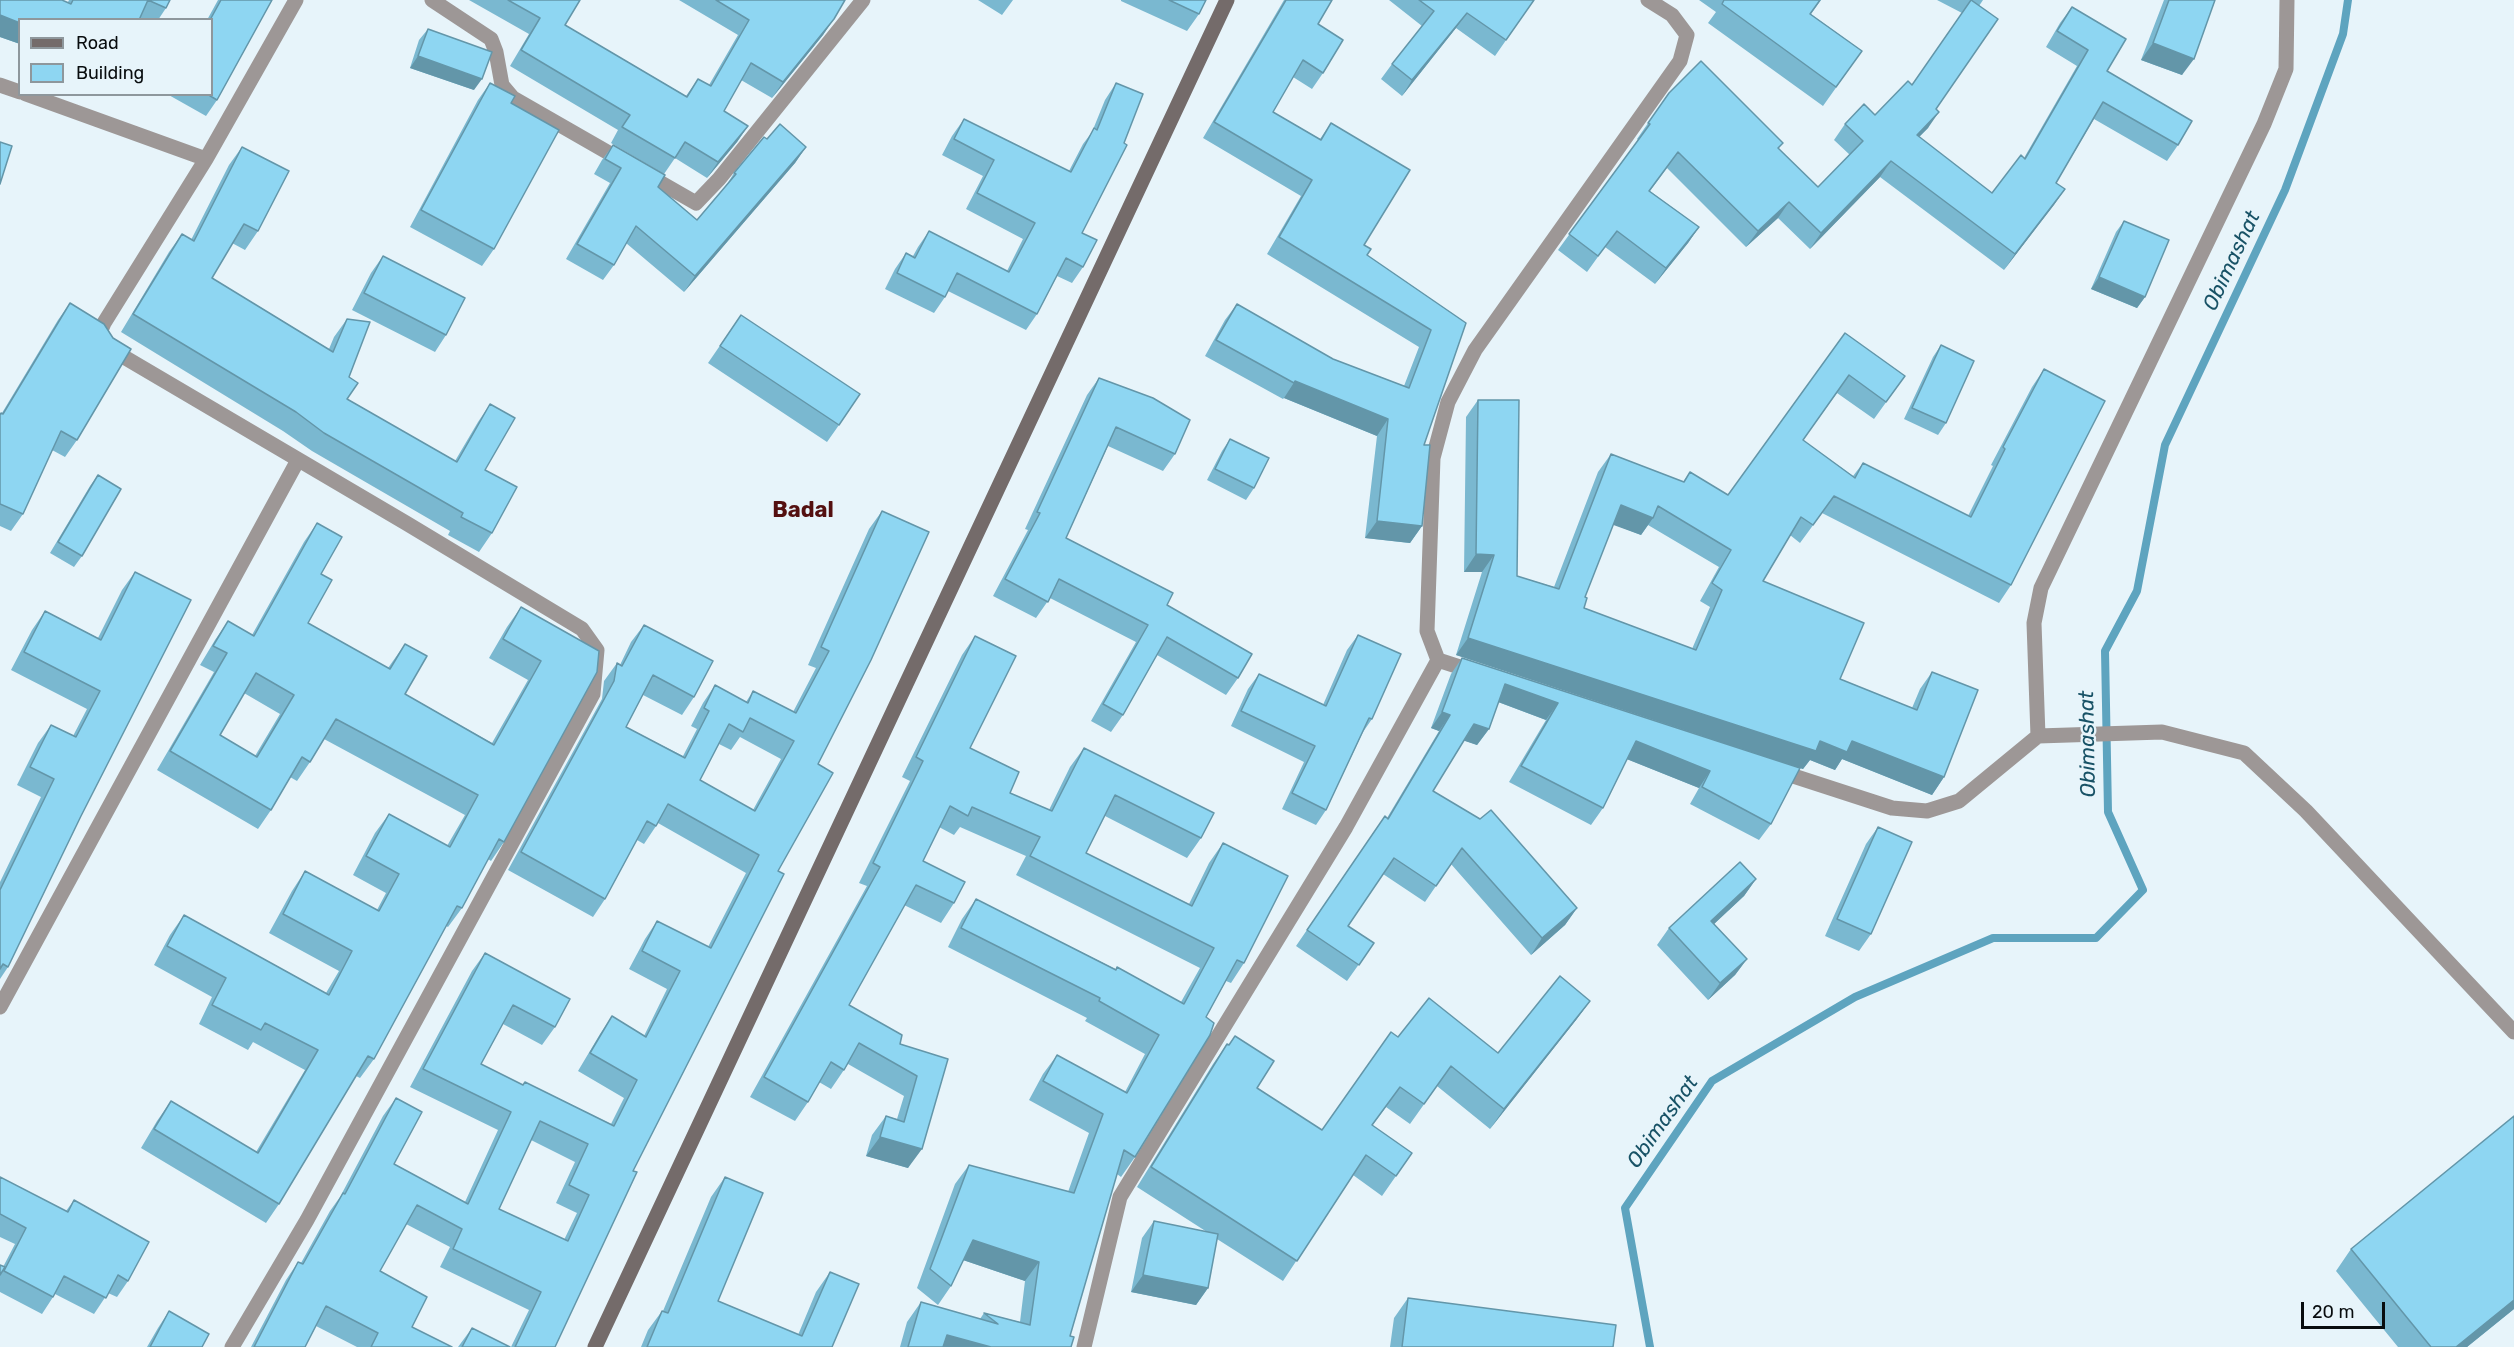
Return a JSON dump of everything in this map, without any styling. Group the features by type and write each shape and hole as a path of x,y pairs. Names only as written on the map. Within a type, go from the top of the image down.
{"street":[{"path":"232,1347 307,1220 593,694 597,650 582,630 107,347 101,338 101,330 105,323 206,159 296,0"},
{"path":"432,0 491,39 496,52 502,85 513,98 696,203 726,170 863,0"},
{"path":"595,1347 1227,0"},
{"path":"1084,1347 1120,1197 1346,827 1438,660 1427,631 1433,458 1448,402 1475,350 1680,62 1687,35 1672,15 1648,0"},
{"path":"2038,736 2034,623 2042,588 2264,124 2286,69 2287,0"},
{"path":"0,85 18,91"},
{"path":"32,96 206,159"},
{"path":"0,1007 298,460"},
{"path":"1438,660 1484,675"},
{"path":"1768,768 1892,808 1927,811 1959,801 2038,736 2162,732 2244,753 2306,811 2514,1032"}],"building":[{"path":"0,0 62,0 71,4 73,0 148,0 140,18 18,18 18,22 0,15"},
{"path":"148,0 170,0 166,8"},
{"path":"221,0 272,0 217,100 210,96 213,96 213,18 211,18"},
{"path":"508,0 580,0 565,25 687,97 698,79 711,86 749,20 716,0 845,0 834,19 783,82 751,63 724,111 748,126 718,162 685,142 675,158 622,127 630,115 521,50 540,18"},
{"path":"1169,0 1206,0 1199,14"},
{"path":"1286,0 1332,0 1318,24 1343,40 1323,73 1303,60 1273,112 1321,140 1331,123 1410,170 1364,245 1371,249 1367,255 1466,323 1424,445 1430,445 1422,526 1377,521 1388,419 1295,381 1294,383 1216,340 1237,304 1333,359 1409,388 1431,330 1279,237 1312,180 1214,122"},
{"path":"1419,0 1534,0 1506,40 1467,13 1412,80 1392,64 1434,11"},
{"path":"1724,0 1820,0 1810,14 1862,51 1836,87 1722,4"},
{"path":"1971,0 1998,19 1936,109 1939,112 1917,135 1992,193 2021,155 2025,159 2088,50 2057,31 2072,7 2126,39 2107,71 2192,121 2178,145 2103,102 2056,183 2065,189 2015,254 1891,161 1821,233 1789,202 1758,231 1678,152 1649,191 1699,227 1666,268 1617,231 1598,256 1569,234 1650,124 1648,123 1669,93 1701,61 1783,143 1778,148 1818,187 1863,141 1845,124 1864,104 1875,115 1908,81 1912,85"},
{"path":"2169,0 2215,0 2194,59 2153,43"},
{"path":"428,29 492,52 482,79 418,56"},
{"path":"490,83 515,96 511,103 559,130 494,249 421,210"},
{"path":"1116,83 1143,94 1124,143 1127,145 1082,233 1097,240 1083,267 1066,258 1037,314 957,273 945,297 897,273 906,253 915,258 929,231 1009,272 1035,223 977,193 994,160 954,139 964,119 1071,172 1094,128 1097,130"},
{"path":"780,124 806,147 695,276 636,226 614,265 577,244 621,168 605,159 613,145 665,175 658,187 697,220 764,137 767,139"},
{"path":"0,142 12,146 0,184"},
{"path":"242,147 289,171 258,231 244,224 212,278 333,352 347,319 370,322 349,377 358,383 347,399 457,462 490,404 515,418 485,470 517,487 492,533 461,517 463,513 324,433 296,412 133,314 182,234 194,241"},
{"path":"2124,221 2169,240 2145,297 2099,277"},
{"path":"383,256 465,298 446,335 364,293"},
{"path":"70,303 104,324 113,338 131,349 77,440 61,431 23,514 0,504 0,415 3,414"},
{"path":"741,315 860,394 839,425 720,346"},
{"path":"1845,333 1905,376 1886,402 1849,375 1803,440 1855,478 1863,463 1971,517 2005,449 2003,447 2044,369 2105,401 2011,585 1834,496 1813,525 1801,517 1763,581 1864,623 1840,679 1917,710 1932,672 1978,690 1944,777 1852,741 1847,752 1820,741 1816,751 1468,638 1494,555 1476,554 1478,400 1519,400 1517,576 1559,589 1611,454 1684,482 1690,472 1728,495","holes":["1621,505 1653,518 1658,506 1731,550 1712,583 1722,590 1696,650 1584,608 1587,598 1585,597"]},
{"path":"1941,345 1974,361 1946,423 1912,408"},
{"path":"1099,378 1153,398 1190,420 1175,454 1116,427 1066,538 1173,593 1167,605 1252,654 1238,678 1167,637 1123,715 1103,704 1148,625 1059,579 1048,602 1005,579 1040,513 1037,512"},
{"path":"1230,439 1269,458 1254,488 1215,469"},
{"path":"98,475 121,489 82,556 58,542"},
{"path":"882,511 929,532 871,660 818,764 833,773 778,871 784,874 633,1171 637,1172 555,1347 515,1347 541,1292 453,1249 462,1229 417,1205 380,1271 427,1297 412,1327 452,1347 371,1347 378,1333 326,1306 305,1347 254,1347 298,1262 303,1264 343,1193 345,1194 396,1098 422,1112 394,1164 468,1204 511,1112 423,1069 485,953 570,999 555,1027 513,1005 481,1064 523,1085 525,1082 614,1126 637,1080 590,1053 612,1016 646,1037 680,971 642,951 657,921 711,948 759,855 668,804 656,826 647,821 605,899 521,852 614,681 617,663 622,666 644,625 713,661 694,697 653,675 626,727 685,758 709,711 704,708 715,685 748,703 753,691 796,713 829,651 821,647","holes":["750,718 794,741 755,811 700,780 729,724 743,732","540,1121 588,1144 569,1185 589,1195 568,1241 499,1209"]},
{"path":"317,523 342,537 321,574 332,580 308,623 390,669 405,644 427,656 405,694 494,745 541,661 503,639 521,607 599,651 597,672 504,842 499,839 462,908 457,906 374,1059 368,1056 279,1204 154,1129 171,1101 258,1153 318,1050 265,1023 261,1030 212,1005 226,978 167,946 184,915 329,995 352,951 283,914 305,871 379,911 399,874 366,856 389,814 450,847 478,795 336,719 310,762 302,757 271,810 170,751 227,653 213,646 228,621 254,636","holes":["256,673 294,695 257,757 220,735"]},
{"path":"135,572 191,600 81,816 8,967 3,964 0,969 0,890 54,779 30,767 51,725 76,737 100,691 24,652 45,611 101,640"},
{"path":"1358,635 1401,654 1372,719 1369,718 1326,810 1292,793 1315,746 1241,711 1259,674 1326,706"},
{"path":"975,636 1016,656 970,748 1019,772 1010,793 1052,811 1084,748 1214,813 1201,838 1115,795 1086,853 1192,906 1223,843 1288,876 1244,963 1237,960 1206,1017 1214,1023 1210,1035 1135,1157 1124,1150 1070,1336 1074,1337 1071,1347 991,1347 947,1335 943,1347 908,1347 921,1302 998,1324 984,1313 1030,1325 1039,1262 973,1240 951,1286 930,1269 969,1165 1074,1193 1103,1114 1043,1081 1057,1055 1127,1093 1159,1035 1099,1001 1100,998 961,928 976,899 1116,970 1117,967 1184,1004 1214,948 1030,856 1040,837 972,807 968,816 950,806 923,861 965,882 954,903 916,885 849,1005 902,1035 900,1044 948,1059 922,1149 880,1137 886,1116 904,1122 917,1076 859,1043 844,1070 831,1062 808,1102 764,1077 880,867 873,863 923,761 916,757"},
{"path":"1462,658 1800,768 1771,824 1702,787 1710,771 1636,741 1603,808 1521,766 1558,703 1505,684 1489,729 1474,724 1433,791 1480,819 1491,810 1577,908 1542,938 1462,848 1436,886 1394,858 1348,926 1374,943 1359,965 1307,930 1385,816 1388,819 1450,715 1442,712"},
{"path":"1878,827 1912,842 1871,934 1837,919"},
{"path":"1740,862 1756,879 1711,921 1747,959 1720,983 1669,928"},
{"path":"1560,976 1590,1001 1504,1109 1451,1066 1424,1104 1400,1087 1372,1125 1412,1153 1396,1176 1366,1155 1297,1261 1151,1167 1227,1044 1229,1045 1235,1036 1274,1061 1257,1088 1322,1130 1391,1032 1398,1037 1429,998 1498,1053"},
{"path":"2514,1116 2514,1300 2456,1347 2431,1347 2351,1249"},
{"path":"0,1177 68,1212 74,1200 149,1242 128,1281 118,1275 106,1298 64,1276 53,1297 4,1271 26,1228 0,1214"},
{"path":"725,1177 763,1193 718,1301 802,1336 830,1272 859,1284 832,1347 647,1347 662,1311 668,1313"},
{"path":"1154,1221 1218,1234 1208,1288 1143,1275"},
{"path":"0,1265 5,1267 0,1275"},
{"path":"1408,1298 1616,1325 1613,1347 1402,1347"},
{"path":"169,1311 209,1334 202,1347 150,1347"},
{"path":"472,1328 510,1347 462,1347"}],"waterway":[{"name":"Obimashat","path":"1650,1347 1625,1208 1712,1081 1855,997 1993,938 2096,938 2143,890 2108,812 2105,651 2137,591 2165,445 2285,190 2343,34 2348,0"}],"district":[{"name":"Badal","path":"803,511"}]}
